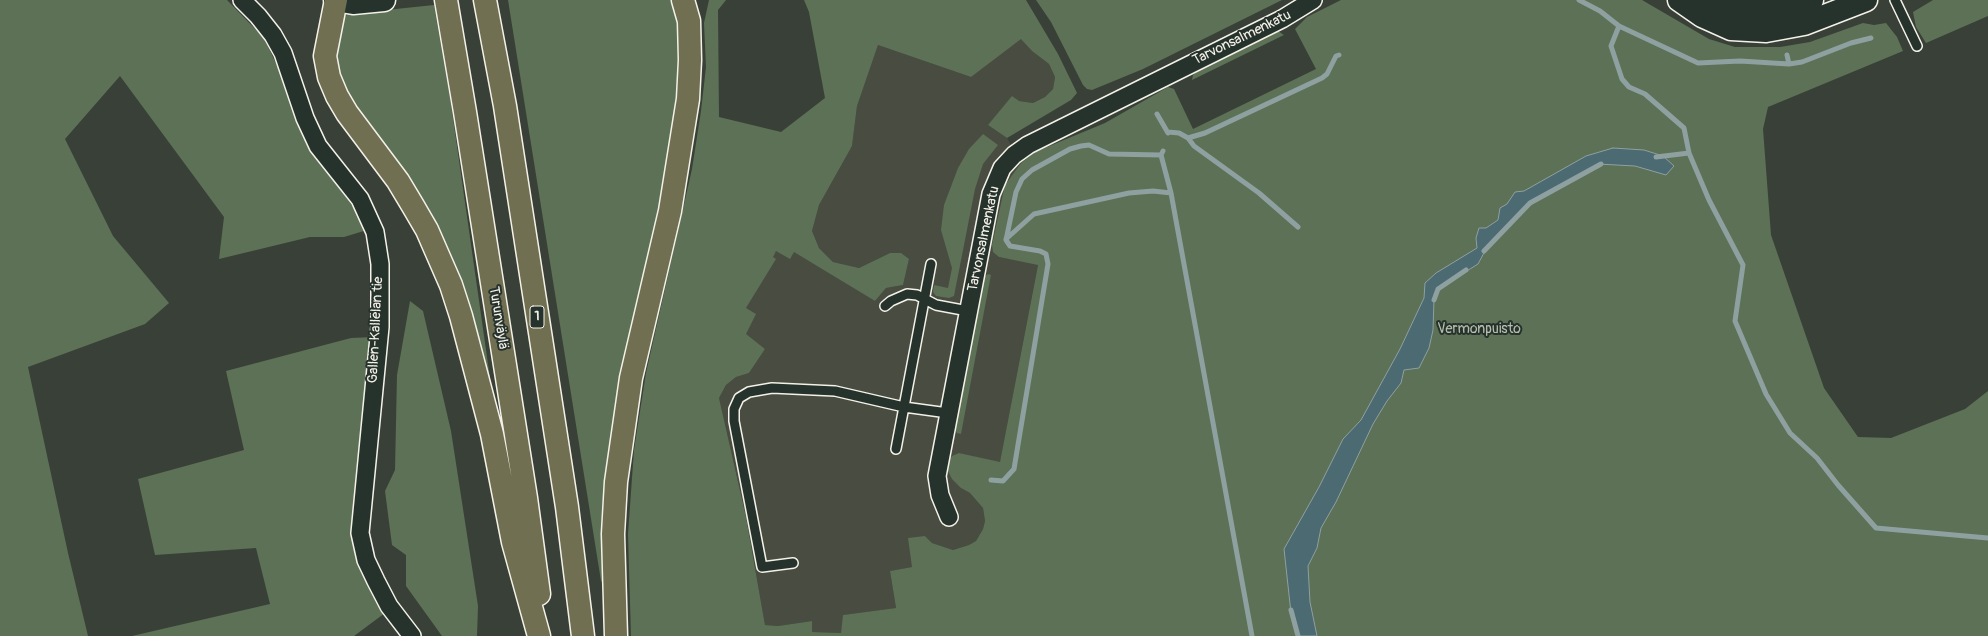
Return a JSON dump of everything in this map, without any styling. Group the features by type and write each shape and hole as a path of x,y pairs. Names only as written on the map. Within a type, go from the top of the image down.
{"highway":[{"path":"336,0 325,56 329,78 337,96 347,112 398,181 426,230 451,285 461,316 492,434 513,542 539,636"},
{"name":"Turunväylä","path":"446,0 466,112 526,498 544,636"},
{"name":"1","path":"485,0 505,106 561,468 583,636"},
{"path":"616,636 613,534 622,438 631,378 670,211 688,99 690,60 689,21 683,0"},
{"path":"689,21 695,0"}],"main road":[{"path":"336,0 353,3 380,0"},
{"path":"1682,1 1753,10 1776,9 1812,0"},
{"path":"1682,1 1702,16 1731,29 1766,31 1804,24 1866,0"}],"street":[{"name":"Gallen-Kallelan tie","path":"242,0 258,16 273,35 283,53 305,118 318,146 360,200 375,232 380,264 380,327 360,533 366,560 376,581 390,606 412,636"},
{"name":"Tarvonsalmenkatu","path":"949,517 940,495 937,476 991,194 1002,168 1014,155 1028,145 1282,19 1313,0"}],"lane":[{"path":"1895,0 1917,46"},
{"path":"896,450 931,264"},
{"path":"885,306 894,299 907,294 916,295 936,305 968,312"},
{"path":"792,563 762,567 734,421 734,408 739,398 749,392 772,388 835,391 904,407 948,413"}],"shaded area":[{"path":"1021,38 1032,51 1049,64 1055,77 1053,89 1045,97 1033,103 1019,101 988,125 1007,138 1021,163 1005,185 999,257 1038,264 1000,463 959,453 961,488 970,493 983,508 985,521 983,529 976,541 953,550 932,543 925,536 912,567 890,571 896,608 844,615 841,633 812,632 812,621 778,626 765,625 746,517 719,398 726,385 736,377 749,373 765,349 745,334 749,326 746,308 775,259 772,257 776,251 794,251 875,301 886,288 903,285 909,259 890,253 859,268 833,262 819,248 812,231 819,205 852,146 857,106 878,45 971,77"}],"green space":[{"path":"0,0 227,0 264,38 281,74 307,143 356,211 367,230 344,237 310,237 219,259 224,217 120,76 65,139 113,236 169,303 145,324 28,367 68,553 88,636 0,636"},
{"path":"508,0 678,0 680,65 677,109 604,584 601,581"},
{"name":"Vermonpuisto","path":"709,0 726,0 718,10 719,117 781,132 825,98 809,12 804,0 1026,0 1058,54 1077,93 1071,100 1007,138 988,125 1012,96 1019,101 1033,103 1045,97 1053,89 1055,77 1049,64 1032,51 1021,39 971,77 878,45 857,106 852,146 819,205 812,231 819,248 833,262 859,268 890,253 901,253 909,259 903,285 886,288 875,301 794,252 790,259 776,251 773,257 776,259 746,308 756,314 746,334 765,349 749,373 736,377 726,385 719,398 746,517 765,625 778,626 812,621 812,632 841,633 843,615 896,608 890,571 912,567 908,538 925,536 932,543 953,550 976,541 983,529 985,521 983,508 970,493 961,488 952,479 947,469 948,461 952,456 959,453 1000,462 1038,265 999,257 993,252 992,245 1005,185 1021,163 1035,152 1105,123 1168,87 1174,89 1193,129 1316,69 1295,29 1307,17 1341,0 1642,0 1709,39 1735,47 1780,47 1810,42 1863,23 1874,25 1886,23 1897,37 1903,51 1768,107 1763,129 1771,235 1824,388 1858,437 1891,438 1965,409 1988,391 1988,636 631,636 628,534 634,450 646,373 692,169 706,67 704,23"},
{"path":"1036,0 1282,0 1143,69 1092,90 1087,89 1083,85 1051,22"},
{"path":"1933,0 1988,0 1988,16 1926,43 1916,27 1913,12"},
{"path":"434,5 451,104 490,378 487,378 477,336 452,260 424,201 348,96 339,73 337,60 337,43 343,18 348,14"},
{"path":"1278,31 1284,35 1192,80 1193,75 1196,72"},
{"path":"983,134 998,145 983,164 975,189 954,296 949,298 936,296 933,292 934,285 948,288 952,268 941,230 944,205 958,168 969,149"},
{"path":"988,274 991,275 961,434 957,433 955,429 983,278"},
{"path":"410,301 423,311 451,431 478,606 477,636 442,636 406,586 406,555 392,545 385,491 395,470 397,375"},
{"path":"373,337 354,552 385,613 354,636 132,636 270,604 256,548 155,555 138,479 244,450 226,371 351,338"}],"water":[{"path":"1613,148 1644,150 1663,156 1674,166 1666,175 1635,166 1598,164 1530,203 1486,249 1478,264 1438,289 1434,299 1433,330 1429,348 1419,368 1404,370 1401,383 1387,401 1373,424 1336,502 1321,528 1317,548 1308,566 1310,602 1317,636 1298,636 1291,613 1284,549 1319,487 1343,439 1361,420 1400,349 1424,298 1425,283 1436,273 1477,248 1476,238 1479,228 1486,228 1498,220 1500,208 1507,204 1515,192 1524,191 1586,156"}],"waterway":[{"path":"1579,0 1600,11 1619,26 1698,63 1740,61 1789,64 1802,62 1851,43 1871,38"},
{"path":"1619,26 1611,46 1622,79 1629,87 1645,94 1684,128 1689,153 1709,200 1743,265 1735,321 1766,394 1790,433 1817,458 1838,485 1876,528 1988,538"},
{"path":"1188,138 1205,133 1322,78 1327,74 1336,56 1339,55"},
{"path":"1787,55 1789,64"},
{"path":"1157,114 1168,133"},
{"path":"1168,132 1179,133 1188,138 1194,146 1259,193 1298,227"},
{"path":"991,480 1003,481 1014,469 1048,264 1046,254 1040,251 1010,246 1006,240 1016,192 1022,179 1032,170 1070,149 1081,146 1089,145 1109,154 1161,155"},
{"path":"1163,151 1161,155 1171,193 1252,636"},
{"path":"1656,157 1689,153"},
{"path":"1484,251 1530,203 1601,164"},
{"path":"1006,239 1034,214 1129,193 1153,191 1171,193"},
{"path":"1434,300 1438,289 1466,270"},
{"path":"1291,610 1298,636"}]}
